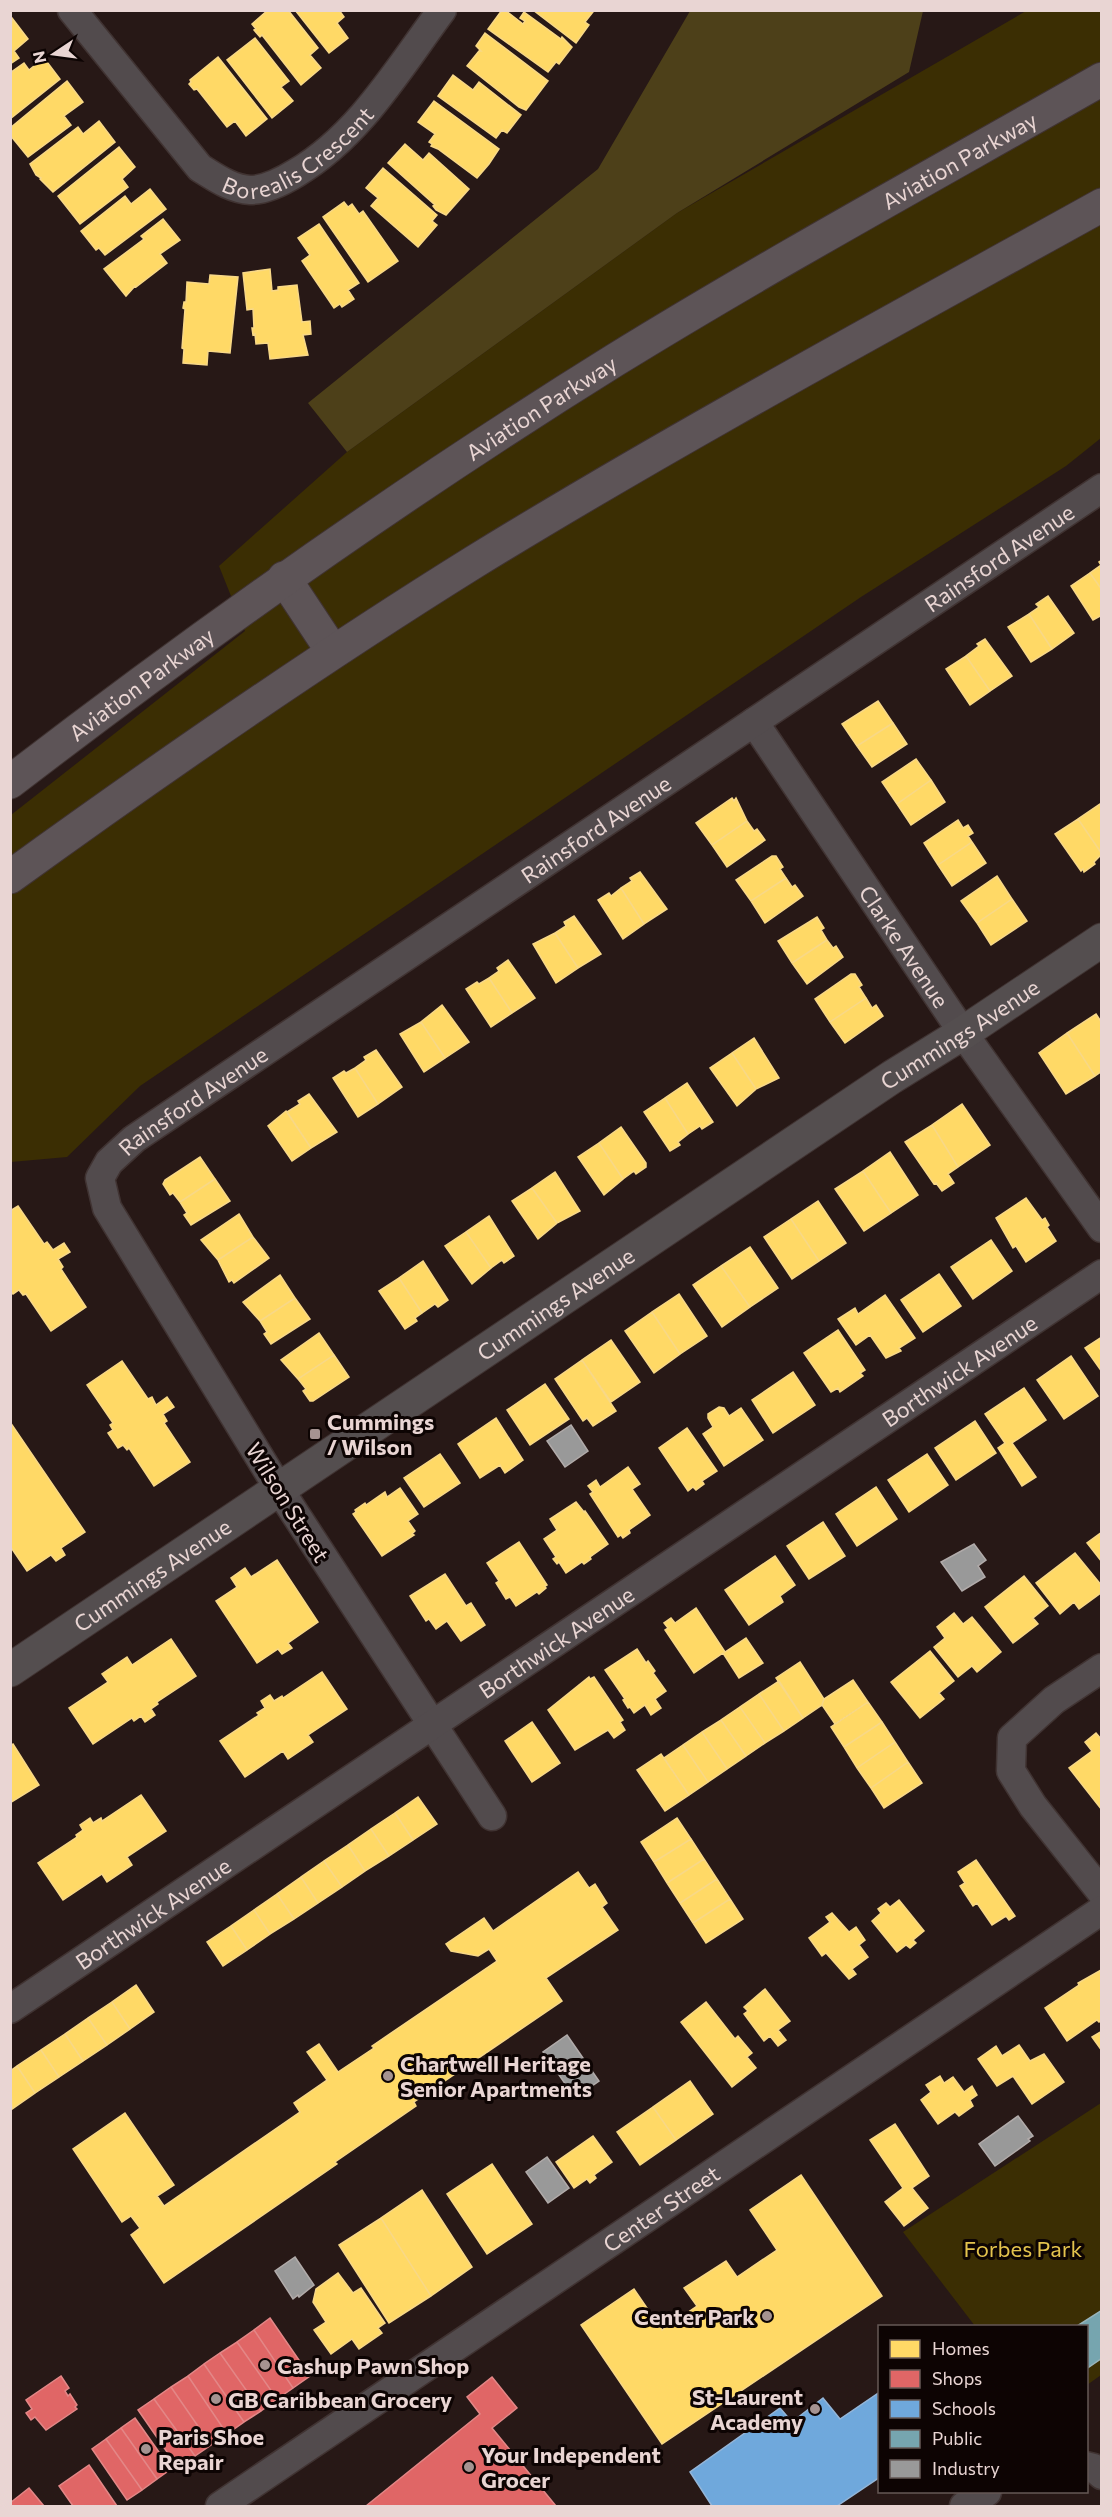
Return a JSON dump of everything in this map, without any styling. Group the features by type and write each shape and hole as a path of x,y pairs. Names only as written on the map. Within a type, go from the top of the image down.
{"main road":[{"name":"Aviation Parkway","path":"10,782 284,578 458,461 617,359 1101,79"},
{"path":"10,877 196,744 333,652 473,563 756,397 1101,206"},
{"path":"284,578 333,652"}],"street":[{"name":"Borealis Crescent","path":"72,10 200,168 227,184 250,190 280,182 316,161 337,145 361,120 442,10"},
{"name":"Rainsford Avenue","path":"100,1178 109,1162 134,1139 1101,488"},
{"name":"Clarke Avenue","path":"754,722 963,1033 1101,1228"},
{"name":"Cummings Avenue","path":"10,1670 873,1090 963,1033 1101,940"},
{"name":"Wilson Street","path":"100,1178 107,1208 279,1489 492,1816"},
{"name":"Borthwick Avenue","path":"10,2009 1101,1274"},
{"path":"1101,1668 1054,1700 1012,1738 1011,1771 1033,1806 1101,1893"},
{"name":"Center Street","path":"220,2506 1101,1910"},
{"path":"1088,2466 1094,2468 1101,2475"},
{"path":"964,2506 985,2493"}],"green space":[{"path":"1026,11 1101,11 1101,438 1066,466 861,597 140,1086 67,1157 11,1162 11,815 245,631 219,566 347,452 677,213"},
{"name":"Forbes Park","path":"1101,2103 1101,2375 1088,2384 1088,2325 974,2325 903,2232"}],"shaded area":[{"path":"690,11 923,11 909,72 677,213 347,452 308,403 598,169"}],"building: Homes":[{"path":"268,10 288,10 318,48 310,55 321,68 301,85 262,35 260,37 254,30 256,29 252,24"},
{"path":"295,10 339,10 344,17 337,23 348,38 329,53"},
{"path":"502,10 523,24 525,21 520,18 524,12 561,39 562,37 572,47 559,64 556,62 548,72 488,29"},
{"path":"533,10 592,10 593,12 585,22 589,25 576,43"},
{"path":"12,18 28,39 14,51 19,58 10,64"},
{"path":"485,33 548,81 526,110 467,66 481,51 476,46"},
{"path":"255,38 289,81 281,87 293,101 272,118 227,60"},
{"path":"218,57 267,119 246,136 235,121 227,127 197,89 194,90 189,84 190,80"},
{"path":"44,58 60,79 10,119 10,73 24,63 29,70"},
{"path":"453,75 473,90 479,82 521,115 507,133 502,130 496,138 438,96"},
{"path":"67,81 83,102 64,116 71,125 28,157 10,135 10,128"},
{"path":"434,101 499,149 477,178 431,146 429,142 435,134 418,122"},
{"path":"99,121 115,142 53,192 36,175 30,164 78,127 83,134"},
{"path":"405,144 423,160 429,153 469,189 446,215 436,210 433,206 435,205 388,163"},
{"path":"119,147 135,167 122,179 128,187 80,224 58,196"},
{"path":"383,168 437,215 432,221 437,225 418,247 371,206 378,198 366,188"},
{"path":"150,189 166,209 105,255 99,248 96,250 81,231 125,196 131,204"},
{"path":"344,202 348,207 352,204 359,214 363,211 398,261 368,282 323,217"},
{"path":"163,219 180,240 160,254 167,263 135,286 126,296 104,269 144,239 141,236"},
{"path":"319,224 359,283 348,290 354,299 342,307 340,304 334,308 302,261 310,255 298,238"},
{"path":"270,269 272,291 278,290 278,287 297,285 302,322 310,321 311,334 303,335 308,355 270,359 268,343 256,344 252,328 254,328 253,309 247,310 243,273"},
{"path":"210,275 238,277 230,353 208,351 207,365 183,363 185,309 183,308 186,302 187,282 209,284"},
{"path":"1102,560 1102,590 1090,573 1101,565 1099,562"},
{"path":"1090,573 1102,590 1102,615 1093,620 1071,586"},
{"path":"1048,596 1074,633 1052,649 1029,614 1039,607 1036,604"},
{"path":"1029,614 1052,649 1031,662 1008,627"},
{"path":"985,639 1012,676 990,691 966,656"},
{"path":"966,656 990,691 970,705 946,669"},
{"path":"878,701 893,723 857,746 842,724"},
{"path":"893,723 907,744 872,767 857,746"},
{"path":"916,759 931,780 897,804 882,782"},
{"path":"931,780 945,802 911,825 897,804"},
{"path":"732,798 734,801 736,798 747,821 712,845 696,823"},
{"path":"1100,804 1102,806 1102,854 1078,819"},
{"path":"1078,819 1102,854 1094,862 1095,864 1084,872 1055,834"},
{"path":"958,820 963,828 968,825 973,833 968,836 972,842 938,865 924,843"},
{"path":"747,821 765,840 727,867 712,845"},
{"path":"972,842 986,863 952,886 938,865"},
{"path":"772,856 776,856 783,867 780,869 786,878 751,901 736,880"},
{"path":"640,872 667,909 644,924 621,888 632,881 630,878"},
{"path":"997,876 1012,899 977,923 961,901"},
{"path":"786,878 792,887 795,885 803,896 765,923 751,901"},
{"path":"621,888 644,924 623,939 598,900 609,893 611,896"},
{"path":"1012,899 1027,921 991,945 977,923"},
{"path":"574,916 601,954 578,968 555,933 566,926 564,922"},
{"path":"817,917 824,928 821,930 827,940 792,963 778,941"},
{"path":"555,933 578,968 556,983 533,944"},
{"path":"827,940 833,948 836,946 843,957 807,984 792,963"},
{"path":"508,960 535,998 512,1013 489,978"},
{"path":"851,974 855,974 862,985 859,987 866,998 830,1022 815,999"},
{"path":"489,978 512,1013 491,1027 466,989"},
{"path":"866,998 872,1008 876,1005 883,1016 845,1043 830,1022"},
{"path":"442,1005 469,1042 445,1058 421,1022"},
{"path":"1096,1014 1102,1023 1102,1071 1095,1076 1067,1033"},
{"path":"421,1022 445,1058 424,1072 400,1034"},
{"path":"1067,1033 1095,1076 1066,1094 1039,1053"},
{"path":"754,1038 779,1078 756,1089 732,1053"},
{"path":"376,1050 402,1087 378,1104 355,1068 366,1060 364,1057"},
{"path":"732,1053 756,1089 737,1106 710,1068"},
{"path":"355,1068 378,1104 358,1117 333,1078 344,1071 346,1073"},
{"path":"687,1083 713,1122 702,1129 700,1126 688,1134 665,1098"},
{"path":"309,1094 337,1132 311,1148 287,1112 300,1104 298,1101"},
{"path":"665,1098 688,1134 678,1142 680,1145 670,1151 644,1112"},
{"path":"962,1104 990,1145 958,1167 932,1125"},
{"path":"286,1111 311,1148 292,1161 268,1126"},
{"path":"932,1125 958,1167 948,1174 954,1183 942,1191 936,1183 934,1184 905,1142"},
{"path":"621,1127 646,1163 646,1167 636,1174 634,1171 623,1179 599,1143"},
{"path":"599,1143 623,1179 604,1195 578,1157"},
{"path":"890,1152 918,1195 891,1213 863,1171"},
{"path":"200,1157 215,1179 180,1202 173,1193 170,1195 163,1184 165,1180"},
{"path":"863,1171 891,1213 864,1231 835,1189"},
{"path":"555,1172 580,1211 557,1223 532,1188"},
{"path":"215,1179 230,1201 191,1225 184,1215 187,1213 180,1202"},
{"path":"532,1188 557,1223 538,1239 512,1201"},
{"path":"1026,1198 1042,1220 1045,1218 1049,1225 1047,1227 1056,1241 1026,1262 1016,1246 1013,1248 996,1218"},
{"path":"818,1201 846,1243 819,1261 791,1219"},
{"path":"18,1206 44,1244 47,1242 53,1250 64,1243 70,1252 58,1259 63,1267 61,1269 86,1307 51,1331 26,1294 23,1295 19,1290 13,1294 10,1291 10,1211"},
{"path":"239,1214 253,1237 218,1260 201,1240"},
{"path":"489,1216 514,1256 504,1263 502,1260 491,1268 466,1232"},
{"path":"791,1219 819,1261 792,1279 764,1237"},
{"path":"466,1232 491,1268 472,1284 445,1246"},
{"path":"253,1237 269,1258 234,1283 232,1280 229,1282 218,1260"},
{"path":"991,1240 1012,1271 973,1299 951,1267"},
{"path":"750,1247 778,1288 750,1307 721,1266"},
{"path":"423,1261 448,1300 438,1307 435,1304 422,1313 399,1278"},
{"path":"721,1266 750,1307 722,1327 693,1285"},
{"path":"939,1274 961,1306 923,1332 901,1300"},
{"path":"280,1275 295,1298 260,1321 243,1302"},
{"path":"399,1278 422,1313 415,1318 417,1321 405,1329 379,1291"},
{"path":"679,1294 707,1336 680,1354 652,1312"},
{"path":"885,1295 915,1338 899,1348 901,1351 886,1358 870,1335 856,1345 838,1319 855,1308 858,1314"},
{"path":"295,1298 310,1319 271,1344 264,1334 267,1332 260,1321"},
{"path":"652,1312 680,1354 654,1373 625,1331"},
{"path":"838,1330 865,1370 860,1373 863,1376 840,1392 838,1388 831,1392 804,1353"},
{"path":"319,1333 334,1355 298,1379 281,1360"},
{"path":"1102,1337 1102,1372 1085,1348"},
{"path":"611,1340 640,1382 611,1402 582,1360"},
{"path":"334,1355 349,1377 310,1401 303,1391 306,1389 298,1379"},
{"path":"1071,1356 1098,1396 1064,1419 1037,1380"},
{"path":"582,1360 616,1411 593,1426 587,1418 583,1421 555,1379"},
{"path":"122,1361 148,1399 152,1397 156,1405 167,1397 174,1407 163,1414 167,1421 164,1423 190,1462 154,1486 129,1448 127,1450 123,1445 118,1448 108,1433 113,1430 110,1425 113,1423 87,1385"},
{"path":"793,1372 815,1405 773,1433 752,1400"},
{"path":"545,1384 569,1419 530,1445 507,1410"},
{"path":"1024,1388 1046,1420 1012,1443 1036,1477 1022,1486 998,1448 1005,1443 985,1414"},
{"path":"719,1407 724,1408 729,1416 741,1408 763,1440 724,1466 703,1434 713,1427 708,1414"},
{"path":"496,1418 523,1460 505,1473 500,1465 480,1478 458,1444"},
{"path":"975,1421 996,1453 956,1480 935,1448"},
{"path":"10,1422 85,1532 61,1548 65,1555 56,1561 51,1555 27,1571 10,1546"},
{"path":"687,1428 717,1471 702,1481 704,1484 696,1490 693,1487 688,1491 659,1448"},
{"path":"440,1454 460,1483 424,1507 404,1478"},
{"path":"927,1454 948,1485 909,1512 888,1480"},
{"path":"628,1467 640,1484 632,1489 650,1515 629,1530 630,1533 623,1538 621,1535 618,1537 590,1494 593,1492 588,1486 596,1480 600,1487"},
{"path":"876,1487 897,1519 857,1546 836,1514"},
{"path":"400,1488 418,1514 408,1521 415,1531 412,1534 414,1535 382,1556 353,1514 365,1503 366,1505 385,1492 387,1497"},
{"path":"576,1502 608,1544 584,1564 582,1562 566,1573 559,1562 557,1564 553,1559 556,1557 544,1539 557,1530 550,1519"},
{"path":"823,1522 845,1556 809,1579 787,1546"},
{"path":"1102,1532 1102,1562 1087,1543"},
{"path":"519,1542 547,1585 539,1594 537,1592 516,1606 510,1597 506,1599 496,1583 499,1581 487,1563"},
{"path":"1075,1553 1102,1586 1102,1592 1079,1609 1074,1602 1060,1614 1036,1583"},
{"path":"775,1556 795,1585 780,1596 783,1602 749,1625 725,1590"},
{"path":"277,1560 318,1622 288,1643 292,1648 282,1654 278,1649 257,1663 216,1601 237,1587 231,1578 245,1568 251,1577"},
{"path":"445,1574 466,1606 471,1603 485,1625 461,1641 447,1621 436,1629 429,1619 426,1621 410,1596"},
{"path":"1024,1576 1048,1606 1033,1618 1038,1624 1013,1643 985,1607"},
{"path":"696,1608 725,1652 746,1638 763,1663 739,1678 723,1653 694,1673 665,1630 668,1628 664,1623 671,1618 675,1623"},
{"path":"954,1613 963,1624 972,1617 1001,1652 977,1672 972,1666 958,1677 934,1647 945,1638 937,1627"},
{"path":"171,1639 196,1676 157,1702 158,1704 151,1709 155,1715 145,1722 141,1716 134,1721 132,1718 93,1744 69,1708 108,1682 102,1674 127,1657 132,1665"},
{"path":"637,1649 646,1663 648,1661 655,1671 653,1673 666,1691 655,1699 661,1708 651,1715 645,1705 634,1713 630,1707 628,1708 623,1700 625,1699 605,1670"},
{"path":"930,1651 954,1681 939,1693 944,1699 920,1718 891,1682"},
{"path":"800,1662 824,1699 822,1705 803,1718 776,1678"},
{"path":"322,1672 347,1709 308,1735 313,1742 288,1759 283,1751 245,1777 220,1741 259,1715 257,1713 265,1708 261,1701 270,1695 274,1701 282,1696 283,1698"},
{"path":"589,1677 590,1679 594,1677 623,1720 620,1722 625,1730 614,1738 608,1730 575,1750 548,1710"},
{"path":"853,1680 868,1702 835,1724 822,1705 824,1699"},
{"path":"779,1681 803,1718 784,1731 759,1694"},
{"path":"759,1694 784,1731 765,1743 740,1707"},
{"path":"868,1702 882,1722 844,1747 831,1727"},
{"path":"740,1707 765,1743 746,1756 721,1720"},
{"path":"721,1720 746,1756 727,1769 702,1732"},
{"path":"532,1722 560,1763 532,1782 505,1741"},
{"path":"882,1722 895,1742 857,1768 844,1747"},
{"path":"702,1732 727,1769 708,1782 683,1745"},
{"path":"1096,1733 1102,1740 1102,1810 1069,1768 1092,1751 1085,1742"},
{"path":"895,1742 908,1762 871,1788 857,1768"},
{"path":"13,1744 39,1785 10,1803 10,1746"},
{"path":"683,1745 708,1782 689,1795 664,1758"},
{"path":"661,1754 689,1795 665,1811 637,1770"},
{"path":"908,1762 922,1783 884,1808 871,1788"},
{"path":"141,1795 166,1831 127,1857 132,1865 107,1882 102,1874 63,1900 38,1863 77,1837 76,1835 83,1830 80,1825 90,1818 93,1823 101,1818 102,1821"},
{"path":"418,1797 437,1824 413,1840 395,1813"},
{"path":"395,1813 413,1840 389,1856 371,1829"},
{"path":"677,1818 691,1839 654,1862 641,1842"},
{"path":"371,1829 389,1856 365,1871 348,1845"},
{"path":"691,1839 704,1859 667,1883 654,1862"},
{"path":"348,1845 365,1871 342,1887 324,1861"},
{"path":"704,1859 717,1879 680,1903 667,1883"},
{"path":"976,1860 1015,1916 1009,1920 1006,1916 992,1925 977,1903 973,1906 960,1886 965,1883 958,1872"},
{"path":"324,1861 342,1887 318,1903 301,1877"},
{"name":"Chartwell Heritage Senior Apartments","path":"578,1872 589,1888 595,1884 607,1903 602,1907 618,1930 546,1978 562,2001 414,2102 416,2106 335,2162 337,2164 164,2283 131,2235 140,2228 131,2216 122,2222 73,2149 125,2113 174,2185 157,2196 164,2206 300,2112 294,2103 327,2080 307,2052 319,2044 338,2072 374,2048 372,2046 497,1961 489,1949 478,1956 451,1951 446,1944 484,1918 493,1931"},
{"path":"301,1877 318,1903 294,1919 277,1894"},
{"path":"717,1879 730,1899 693,1923 680,1903"},
{"path":"277,1894 294,1919 270,1934 254,1910"},
{"path":"730,1899 743,1919 706,1943 693,1923"},
{"path":"899,1900 924,1931 913,1940 916,1943 910,1948 906,1945 897,1952 872,1921 881,1913 878,1909 886,1903 890,1907"},
{"path":"254,1910 270,1934 247,1950 231,1926"},
{"path":"832,1913 849,1932 856,1927 865,1940 859,1945 868,1957 852,1969 856,1974 849,1979 826,1953 822,1956 809,1938 830,1922 826,1917"},
{"path":"231,1926 247,1950 223,1966 207,1942"},
{"path":"1101,1970 1102,2020 1099,2022 1097,2020 1067,2041 1045,2008 1079,1985 1078,1983"},
{"path":"136,1985 154,2012 130,2029 112,2002"},
{"path":"765,1989 790,2021 778,2030 786,2040 778,2046 770,2036 764,2041 744,2014 748,2011 744,2007"},
{"path":"112,2002 130,2029 107,2045 88,2018"},
{"path":"706,2002 735,2039 738,2036 752,2053 747,2057 756,2068 732,2087 681,2022"},
{"path":"88,2018 107,2045 83,2061 65,2034"},
{"path":"1102,2031 1102,2051 1092,2037"},
{"path":"65,2034 83,2061 59,2077 41,2050"},
{"path":"1019,2045 1030,2061 1044,2054 1064,2082 1032,2104 1013,2076 997,2086 978,2059 996,2046 1002,2056"},
{"path":"41,2050 59,2077 35,2093 17,2066"},
{"path":"17,2066 35,2093 12,2109 10,2071"},
{"path":"940,2076 944,2083 953,2077 964,2092 972,2086 977,2095 970,2100 973,2106 959,2116 955,2112 938,2124 921,2100 931,2092 926,2085"},
{"path":"690,2081 713,2114 676,2140 653,2107"},
{"path":"653,2107 676,2140 640,2165 617,2132"},
{"path":"895,2124 929,2176 912,2188 928,2208 904,2226 885,2202 903,2188 870,2140"},
{"path":"593,2136 612,2162 594,2175 596,2178 590,2183 587,2179 574,2188 556,2162"},
{"path":"492,2164 532,2224 487,2254 447,2194"},
{"name":"Center Park","path":"801,2175 882,2296 662,2444 581,2325 634,2289 662,2330 697,2306 684,2288 726,2261 737,2277 777,2250 750,2210"},
{"path":"422,2190 472,2267 431,2296 381,2218"},
{"path":"381,2218 431,2296 389,2323 339,2245"},
{"path":"338,2273 353,2293 361,2288 385,2323 378,2328 382,2333 359,2349 352,2339 331,2354 314,2330 326,2322 313,2302 316,2289"}],"building: Shops":[{"path":"270,2318 310,2376 293,2388 254,2330"},
{"name":"Cashup Pawn Shop","path":"254,2330 293,2388 277,2399 237,2342"},
{"path":"237,2342 277,2399 261,2411 220,2353"},
{"path":"220,2353 261,2411 244,2422 204,2364"},
{"name":"GB Caribbean Grocery","path":"204,2364 244,2422 227,2434 188,2376"},
{"path":"61,2376 69,2388 65,2391 68,2396 70,2394 77,2409 46,2430 35,2417 31,2420 26,2413 32,2409 26,2400"},
{"path":"188,2376 227,2434 211,2445 171,2387"},
{"name":"Your Independent Grocer","path":"492,2377 517,2408 492,2428 556,2506 366,2506 480,2414 467,2397"},
{"path":"171,2387 211,2445 195,2456 154,2399"},
{"path":"154,2399 195,2456 178,2468 138,2410"},
{"name":"Paris Shoe Repair","path":"135,2418 171,2469 157,2479 121,2428"},
{"path":"121,2428 157,2479 142,2490 106,2439"},
{"path":"106,2439 142,2490 127,2500 92,2449"},
{"path":"89,2465 117,2506 73,2506 59,2486"},
{"path":"29,2488 44,2506 10,2506 10,2503"}],"building: Schools":[{"path":"878,2393 878,2478 837,2506 712,2506 690,2472 780,2408 792,2422 823,2398 840,2419"}],"building: Public":[{"path":"1102,2310 1102,2358 1088,2368 1088,2325 1079,2325"}],"building: Industry":[{"path":"571,1425 588,1451 565,1467 547,1441"},
{"path":"974,1544 986,1560 978,1566 985,1577 962,1591 941,1562"},
{"path":"567,2035 599,2081 575,2098 543,2052"},
{"path":"1018,2116 1033,2136 1028,2139 1030,2141 995,2166 979,2144"},
{"path":"547,2157 569,2188 548,2203 526,2172"},
{"path":"295,2257 314,2285 293,2299 275,2271"}],"place":[{"name":"Cummings / Wilson","path":"315,1434"},
{"name":"Chartwell Heritage Senior Apartments","path":"388,2076"},
{"name":"Center Park","path":"767,2316"},
{"name":"Cashup Pawn Shop","path":"265,2365"},
{"name":"GB Caribbean Grocery","path":"216,2399"},
{"name":"St-Laurent Academy","path":"815,2409"},
{"name":"Paris Shoe Repair","path":"146,2449"},
{"name":"Your Independent Grocer","path":"469,2467"}]}
